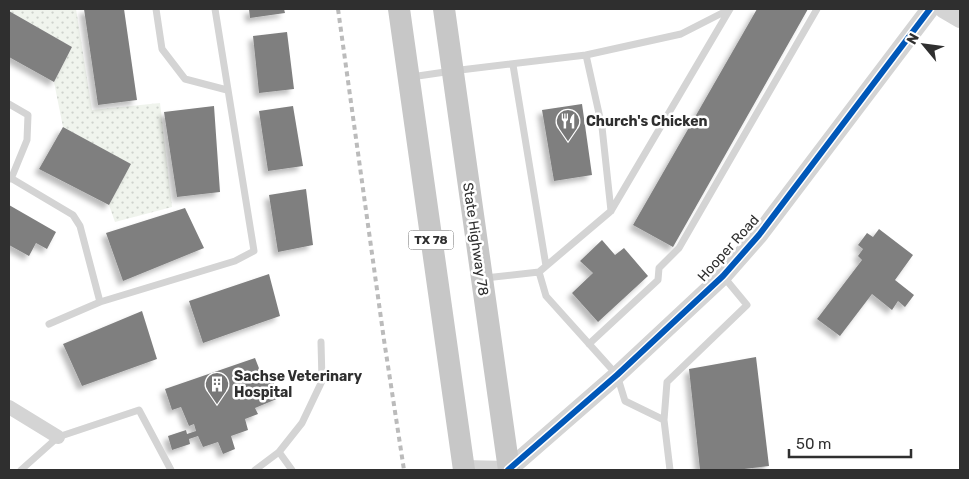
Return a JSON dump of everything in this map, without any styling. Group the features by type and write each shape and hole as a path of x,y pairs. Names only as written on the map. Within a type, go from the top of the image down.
{"main road":[{"name":"TX 78","path":"399,9 463,469"},
{"name":"State Highway 78","path":"444,9 509,470"}],"street":[{"name":"Hooper Road","path":"509,470 617,375 723,276 759,235 930,9"},
{"path":"943,9 960,19"},
{"path":"9,407 58,437"},
{"path":"463,469 509,470"}],"lane":[{"path":"156,9 162,49 186,79 227,90"},
{"path":"49,324 100,302 235,261 254,251 215,9"},
{"path":"408,78 586,55 681,34 730,9"},
{"path":"482,279 539,272 611,211 730,9"},
{"path":"589,344 658,280 659,268 679,248 816,9"},
{"path":"586,55 602,127 611,211"},
{"path":"513,64 546,266"},
{"path":"9,104 28,115 27,140 10,178 74,215 80,226 100,302"},
{"path":"539,272 546,296 617,375 626,402 664,420"},
{"path":"670,470 664,420 667,382 747,305 723,276"},
{"path":"255,470 279,452 302,423 322,381 321,342"},
{"path":"21,470 58,437 139,410 171,470"},
{"path":"279,452 292,470"}],"shaded area":[{"path":"9,9 76,9 92,110 160,103 172,207 115,222 109,205 130,164 63,127 54,82 72,47 9,11"}],"building":[{"path":"84,9 124,9 137,100 98,105"},
{"path":"249,9 284,9 285,13 250,18"},
{"path":"757,9 808,9 673,247 633,225"},
{"path":"9,11 72,47 54,82 9,57"},
{"path":"287,32 294,89 259,93 253,36"},
{"name":"Church's Chicken","path":"582,104 592,175 554,181 542,110"},
{"path":"214,106 220,192 177,197 164,112"},
{"path":"293,106 303,166 268,171 259,111"},
{"path":"63,127 131,164 109,205 39,169"},
{"path":"306,189 313,245 278,252 269,195"},
{"path":"9,205 56,232 47,249 36,243 29,256 9,245"},
{"path":"185,208 204,248 123,281 106,233"},
{"path":"879,229 913,255 895,280 914,295 905,307 898,301 892,310 872,294 840,336 817,319 862,260 858,256 863,249 858,245 867,233 873,237"},
{"path":"602,240 615,255 624,248 648,276 598,322 572,293 593,273 580,261"},
{"path":"269,274 280,316 203,343 189,301"},
{"path":"142,311 157,359 82,386 63,344"},
{"path":"756,357 769,466 736,470 700,470 689,369"},
{"name":"Sachse Veterinary Hospital","path":"255,358 262,376 270,373 279,398 255,408 258,414 245,419 248,430 231,436 235,449 223,454 218,442 203,447 198,436 189,439 190,444 172,450 168,436 186,430 187,434 196,431 194,424 189,426 181,407 172,410 165,389"}],"railway":[{"path":"338,9 404,470"}],"cycle path":[{"path":"508,470 617,375 723,276 759,235 930,9"}],"place":[{"name":"Church's Chicken","path":"568,142"},
{"name":"Sachse Veterinary Hospital","path":"217,405"}]}
